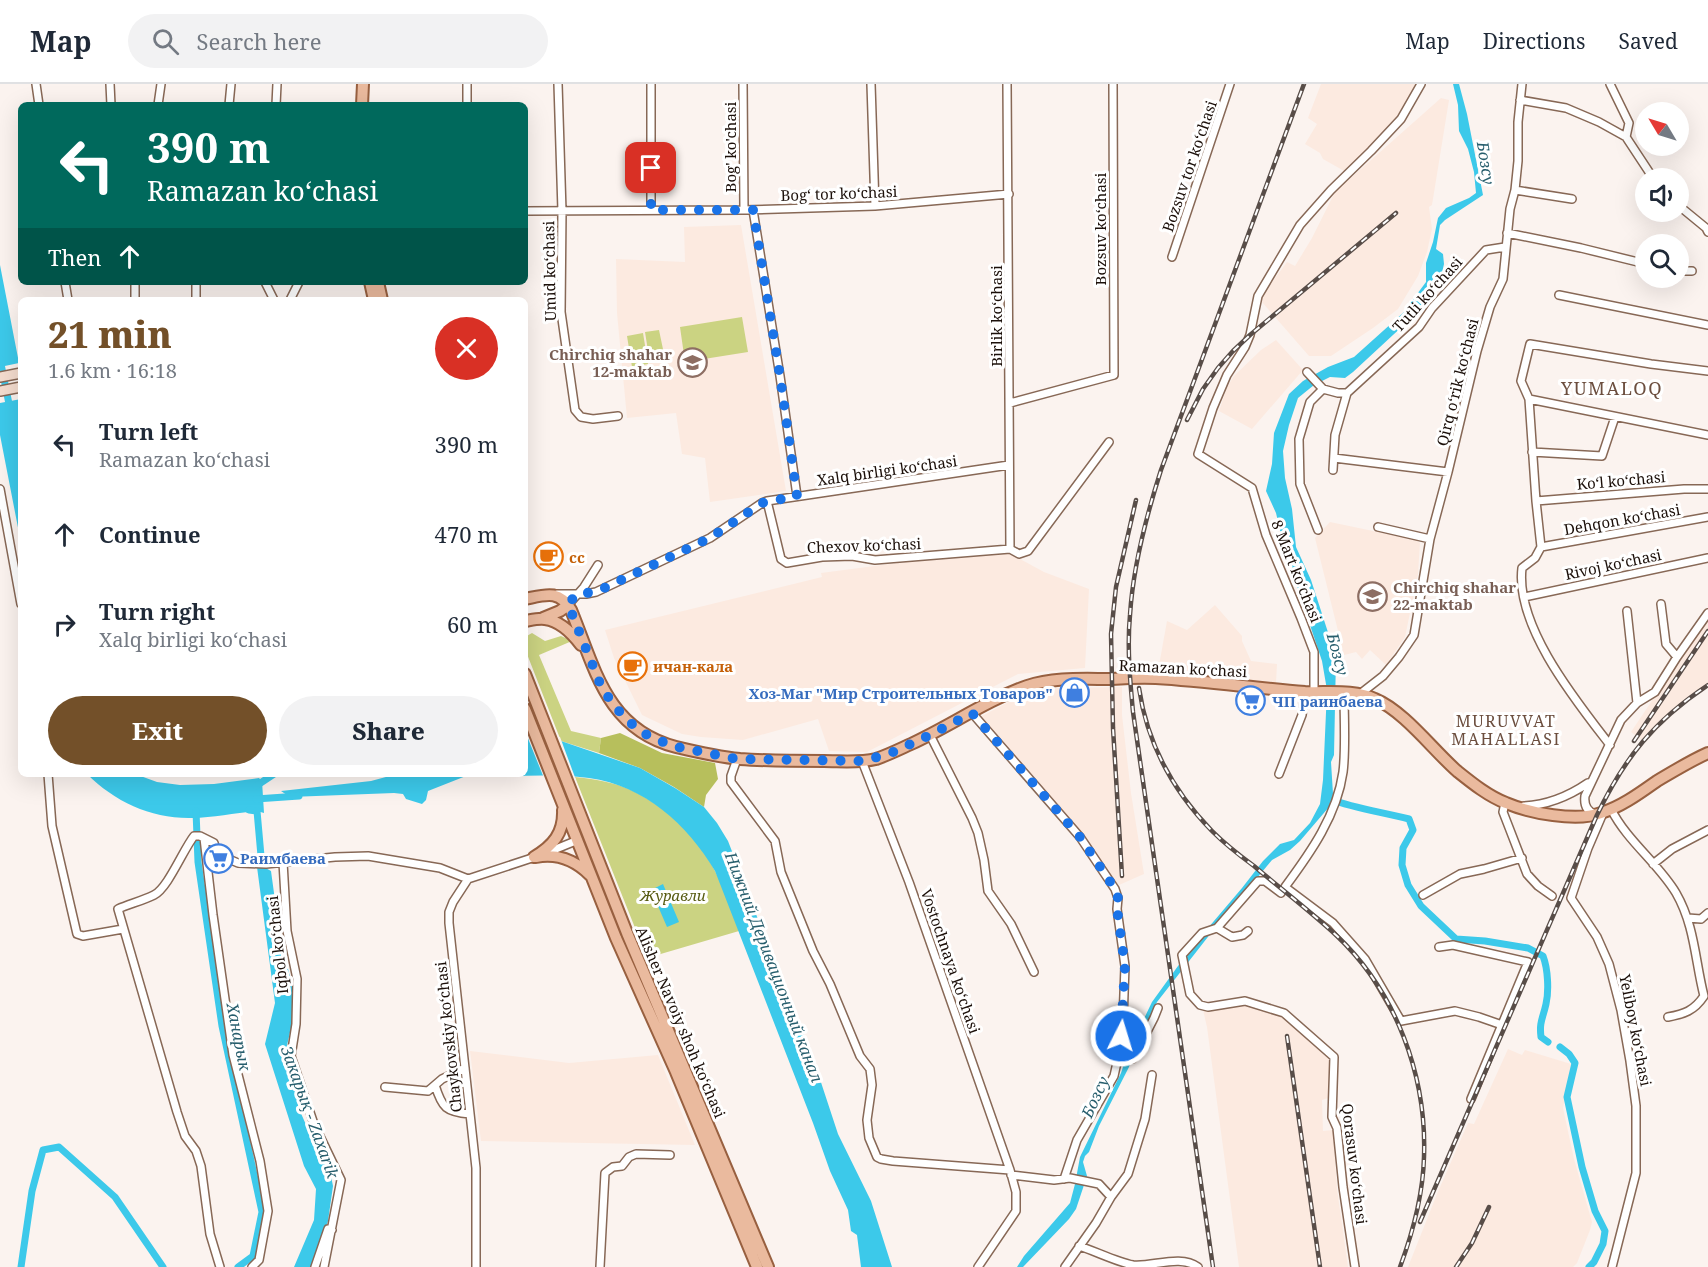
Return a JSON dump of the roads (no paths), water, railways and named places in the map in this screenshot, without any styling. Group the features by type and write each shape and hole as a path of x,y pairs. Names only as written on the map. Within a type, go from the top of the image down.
{"main road":[{"path":"362,102 363,84"},
{"path":"369,102 370,84"},
{"path":"0,377 18,374"},
{"path":"0,391 18,388"},
{"path":"528,598 550,594 568,604 560,611 531,622"},
{"name":"Ramazan ko‘chasi","path":"568,604 601,686 610,701 627,720 643,733 672,746 737,759 862,761 880,757 930,735 1023,688 1055,680 1155,678 1309,692 1360,694 1386,704 1457,771 1487,793 1509,805 1564,816 1586,816 1604,812"},
{"path":"531,622 554,622 567,630 590,659"},
{"name":"Alisher Navoiy shoh koʻchasi","path":"528,682 627,933 768,1267"},
{"name":"Alisher Navoiy shoh koʻchasi","path":"528,717 616,938 685,1093 757,1267"},
{"path":"1604,812 1626,802 1677,769 1708,753"},
{"path":"534,857 551,845 560,832 564,814 560,796"},
{"path":"578,840 589,836"},
{"path":"534,857 548,855 564,858 583,868 592,877"}],"street":[{"path":"36,84 39,102"},
{"path":"110,84 111,102"},
{"path":"158,102 161,84"},
{"path":"229,102 231,84"},
{"path":"276,102 277,84"},
{"path":"467,84 467,102"},
{"name":"Umid ko‘chasi","path":"558,84 562,211 561,312 575,410 581,417 593,419 618,416"},
{"path":"651,84 651,210"},
{"name":"Bog' ko'chasi","path":"743,84 744,210"},
{"path":"871,84 875,206"},
{"name":"Birlik ko‘chasi","path":"1007,84 1010,549"},
{"name":"Bozsuv ko‘chasi","path":"1010,403 1114,375 1113,84"},
{"name":"Bozsuv tor ko‘chasi","path":"1172,257 1230,84"},
{"name":"8 Mart ko‘chasi","path":"1279,774 1309,692 1314,652 1266,535 1252,488 1198,454 1227,375 1250,335 1258,296 1300,225 1401,118 1421,84"},
{"name":"Qirq o‘rik ko‘chasi","path":"1360,694 1383,676 1414,635 1430,538 1477,351 1490,307 1503,279 1510,209 1515,190 1522,84"},
{"path":"1610,84 1629,123 1626,137"},
{"path":"1520,100 1566,108 1599,122 1626,137 1646,168"},
{"path":"1515,190 1572,199"},
{"name":"Bog‘ tor ko‘chasi","path":"528,211 753,210 875,206 1009,194"},
{"name":"Bog' ko'chasi","path":"753,210 797,496"},
{"path":"1689,214 1708,232"},
{"path":"1507,233 1635,261"},
{"name":"Tutli ko‘chasi","path":"1347,393 1419,327 1432,308 1486,250 1505,247"},
{"path":"1558,295 1708,326"},
{"path":"1610,745 1542,648 1528,617 1524,597 1522,568 1535,558 1541,548 1529,399 1521,381 1530,344 1708,371"},
{"path":"1307,372 1323,390 1347,393 1335,435 1333,470"},
{"path":"1318,530 1300,484 1299,439 1310,402 1323,390"},
{"path":"1529,399 1708,435"},
{"path":"1532,452 1602,456 1615,417"},
{"path":"1010,549 1019,554 1028,551 1109,442"},
{"path":"1334,458 1448,472"},
{"name":"Xalq birligi ko‘chasi","path":"550,594 596,592 710,538 767,501 1009,465"},
{"path":"0,489 18,588"},
{"name":"Ko‘l ko‘chasi","path":"1536,501 1708,489"},
{"name":"Chexov ko‘chasi","path":"767,501 781,559 787,563 822,557 852,556 882,559 1010,549"},
{"name":"Dehqon ko‘chasi","path":"1541,548 1708,517"},
{"path":"1378,527 1430,538"},
{"name":"Rivoj ko‘chasi","path":"1524,597 1708,558"},
{"path":"568,604 584,587 598,565 589,583 590,588 596,592"},
{"path":"1660,604 1666,644 1677,657"},
{"path":"1627,611 1637,703"},
{"path":"1668,1017 1692,1010 1706,995 1688,918 1675,891 1617,823 1604,812 1588,810 1585,802 1586,790 1621,720 1637,703 1655,692 1708,614"},
{"path":"1344,693 1343,771 1339,794 1314,847 1286,886 1334,923 1365,959 1401,1021 1455,1011 1502,1024"},
{"path":"972,713 1080,837 1115,889 1118,898 1117,909 1125,966 1123,1022 1118,1058 1114,1076 1077,1140 1067,1178"},
{"path":"930,735 978,833 987,891 1011,924 1034,972"},
{"path":"737,759 731,782 773,837 781,872 813,951 830,984 860,1056 870,1069 872,1085 868,1136 877,1157 884,1160 1011,1172 1054,1180 1067,1178 1099,1184 1111,1197"},
{"name":"Vostochnaya ko‘chasi","path":"862,761 909,882 1016,1192 1016,1211 978,1267"},
{"path":"48,777 52,826 76,934 83,936 123,929"},
{"path":"1552,897 1527,874 1503,812 1509,805 1532,806 1547,803 1574,792 1593,779"},
{"name":"Yeliboy ko‘chasi","path":"1604,812 1588,848 1571,898 1597,937 1610,964 1621,1010 1636,1106 1636,1173 1612,1267"},
{"path":"1653,864 1672,849 1708,830"},
{"path":"199,837 187,844 176,868 156,894 118,909 177,1112 185,1136 196,1151 201,1166 210,1234 220,1267"},
{"path":"199,837 214,843 217,854 238,862 266,864 368,856 440,868 468,879 578,840"},
{"path":"199,837 212,904 233,1055 260,1161 268,1211 260,1260 252,1267"},
{"path":"1423,895 1460,874 1522,858"},
{"name":"Iqbol koʻchasi","path":"283,862 287,931 297,980 296,1024 291,1056 314,1124 340,1180 324,1267"},
{"name":"Chaykovskiy ko‘chasi","path":"468,879 453,902 449,912 449,923 476,1168 476,1267"},
{"path":"1248,931 1243,935 1232,937 1217,928 1258,881 1265,881 1281,893"},
{"path":"1688,918 1701,918 1708,913"},
{"name":"Qorasuv ko‘chasi","path":"1217,928 1202,933 1182,954 1190,994 1200,1005 1208,1007 1245,1001 1284,1012 1335,1057 1332,1117 1337,1128 1355,1267"},
{"path":"1439,948 1453,945 1528,962 1471,1099"},
{"path":"1118,1058 1133,1059 1158,1008"},
{"path":"385,1088 428,1092 442,1079 465,1068"},
{"path":"1065,1267 1128,1174 1145,1119 1152,1075"},
{"path":"435,1085 443,1106 448,1110 470,1114"},
{"path":"600,1267 605,1173 613,1167 622,1166 629,1156 636,1154 670,1155"},
{"path":"315,1267 327,1229 332,1230"},
{"path":"1079,1246 1134,1265 1176,1262 1192,1263 1198,1267"}],"water":[{"name":"Бозсу","path":"1453,84 1459,84 1483,195 1440,225 1436,249 1443,254 1444,264 1440,282 1431,298 1353,372 1345,378 1330,377 1314,385 1298,398 1283,451 1296,547 1311,580 1336,657 1334,755 1331,762 1333,794 1329,807 1300,841 1290,850 1272,860 1157,1002 1129,1067 1099,1126 1089,1152 1085,1156 1083,1162 1087,1176 1076,1209 1023,1267 1017,1267 1070,1203 1080,1157 1152,1002 1191,948 1263,861 1280,844 1294,840 1310,823 1320,804 1327,690 1322,661 1284,547 1276,513 1266,491 1272,464 1274,433 1289,394 1303,381 1328,367 1354,357 1403,313 1426,282 1426,263 1438,218 1446,208 1476,193 1468,149 1459,131 1458,105"},
{"path":"0,265 18,363 0,367"},
{"path":"18,400 18,528 0,435 0,403"},
{"path":"528,735 561,741 640,768 704,807 717,823 728,841 769,952 812,1055 838,1134 871,1201 892,1267 861,1267 857,1235 851,1231 848,1210 830,1171 715,871 704,854 678,823 646,799 628,789 589,778 528,776"},
{"path":"90,777 143,777 157,782 180,785 214,784 259,778 262,781 264,813 257,811 177,818 135,807"},
{"path":"386,777 463,777 428,791 426,800 422,804 406,799 403,794 394,793 290,797 281,791 371,781"},
{"path":"262,866 271,871 280,937 293,989 292,1024 284,1058 299,1109 320,1156 330,1171 333,1186 328,1221 313,1267 294,1267 314,1220 316,1189 304,1166 265,1044 275,1003 257,867"},
{"path":"663,884 679,922 667,927 651,890"}],"waterway":[{"name":"Нижний Деривационный канал","path":"0,359 10,409"},
{"name":"Нижний Деривационный канал","path":"256,786 270,777"},
{"name":"Нижний Деривационный канал","path":"256,799 299,796"},
{"path":"1330,799 1409,819 1413,830 1403,848 1402,865 1408,885 1421,906 1456,939 1528,948 1543,956 1548,993 1541,1024 1541,1037 1548,1042"},
{"name":"Закарық - Zaxarik","path":"249,810 257,811 262,867"},
{"name":"Ханарык","path":"196,811 198,862 222,1026 262,1212 253,1256 238,1267"},
{"path":"1560,1047 1575,1063 1567,1097 1582,1167 1595,1211 1605,1231 1603,1244 1589,1267"},
{"name":"Ханарык","path":"21,1267 32,1191 43,1150 59,1147 115,1197 163,1267"}],"railway":[{"path":"1213,1267 1133,712 1129,627 1134,578 1141,542 1161,470 1304,84"},
{"path":"1187,420 1203,389 1233,351 1396,213"},
{"path":"1122,876 1113,728 1111,634 1116,587 1136,500"},
{"path":"1634,741 1708,631"},
{"path":"1420,1222 1608,794 1630,758 1643,742 1672,712 1708,685"},
{"path":"1139,688 1155,747 1185,800 1212,831 1306,909 1358,958 1376,983 1404,1037 1420,1096 1424,1127 1424,1157 1413,1227 1400,1267"},
{"path":"1287,1036 1320,1267"},
{"path":"1456,1267 1472,1243 1489,1207"}],"place":[{"name":"Chirchiq shahar 12-maktab","path":"693,363"},
{"name":"cc","path":"548,557"},
{"name":"Chirchiq shahar 22-maktab","path":"1372,596"},
{"name":"ичан-кала","path":"632,666"},
{"name":"Хоз-Маг \"Мир Строительных Товаров\"","path":"1074,693"},
{"name":"ЧП раинбаева","path":"1251,701"},
{"name":"Раимбаева","path":"219,858"}],"district":[{"name":"YUMALOQ","path":"1612,388"},
{"name":"MURUVVAT MAHALLASI","path":"1506,730"}],"park label":[{"name":"Журавли","path":"673,895"}]}
